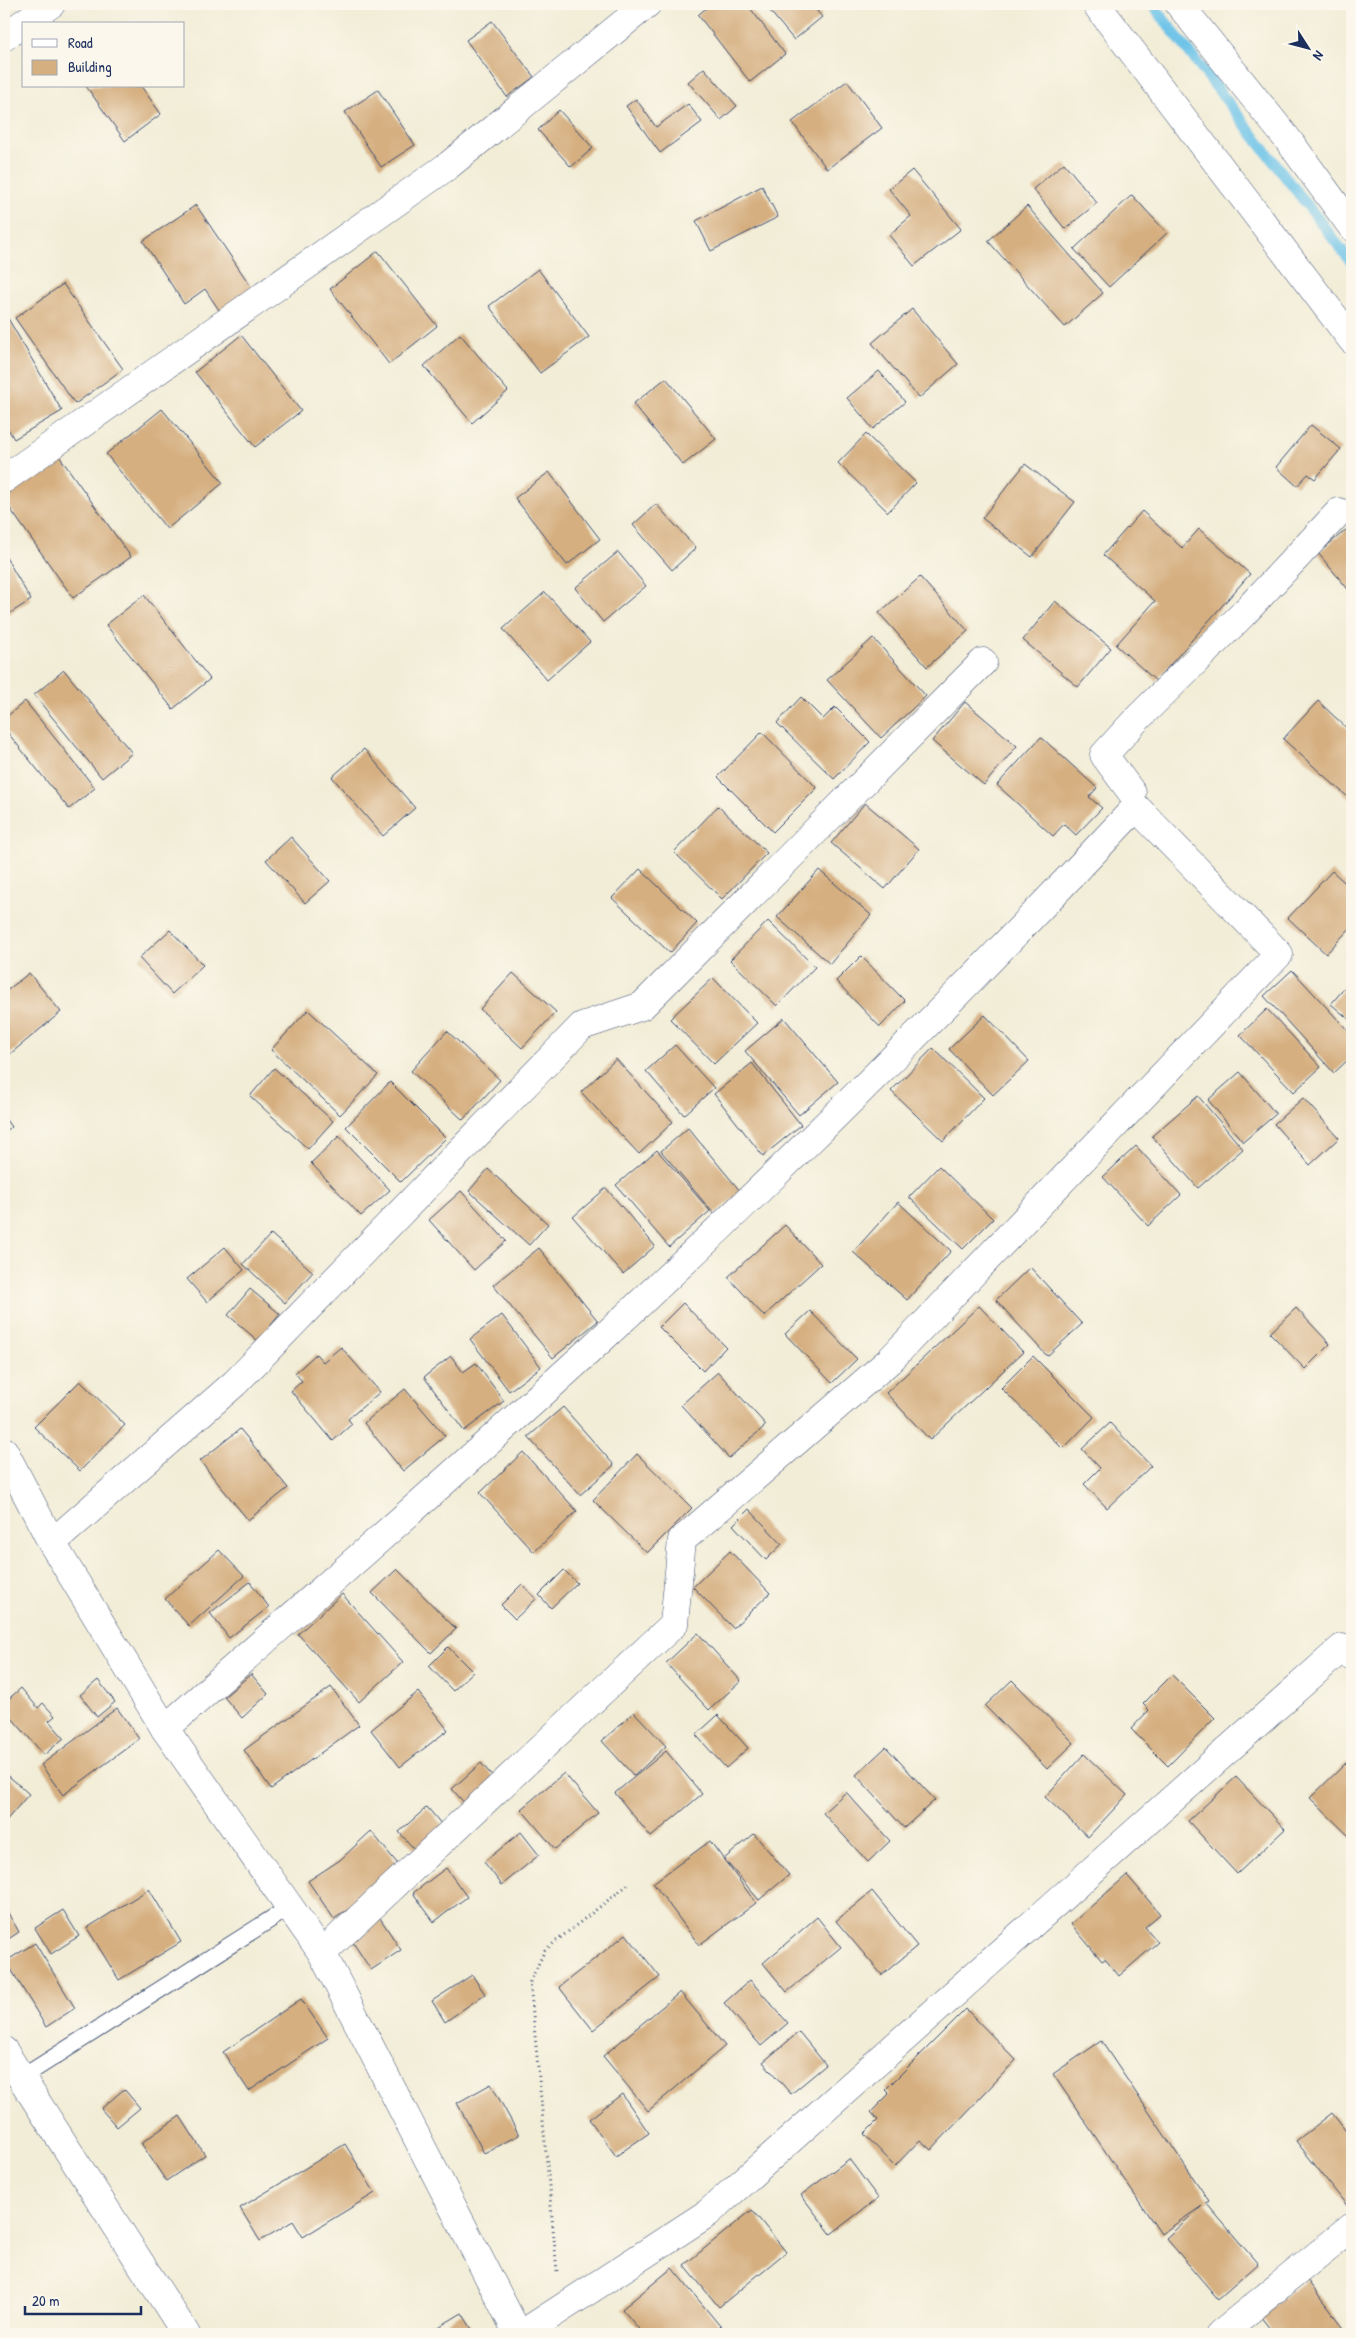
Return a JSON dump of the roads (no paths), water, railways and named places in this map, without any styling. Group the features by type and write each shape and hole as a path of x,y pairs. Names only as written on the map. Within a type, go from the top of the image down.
{"street":[{"path":"25,22 51,4"},
{"path":"4,479 449,165 646,4"},
{"path":"1096,4 1352,340"},
{"path":"1179,4 1289,141 1352,227"},
{"path":"4,37 22,24"},
{"path":"1132,793 1104,755 1136,720 1244,614 1339,512"},
{"path":"52,1543 235,1383 582,1026 642,1006 983,662"},
{"path":"165,1729 592,1348 895,1057 1028,923 1136,807 1279,954 889,1361 682,1540 674,1624 322,1953"},
{"path":"4,1452 52,1543 165,1729 322,1953 518,2334"},
{"path":"522,2334 708,2213 1342,1648 1352,1656"},
{"path":"4,2051 186,2334"},
{"path":"1220,2334 1352,2227"}],"lane":[{"path":"21,2078 290,1907"}],"waterway":[{"path":"1152,4 1352,263"}]}
